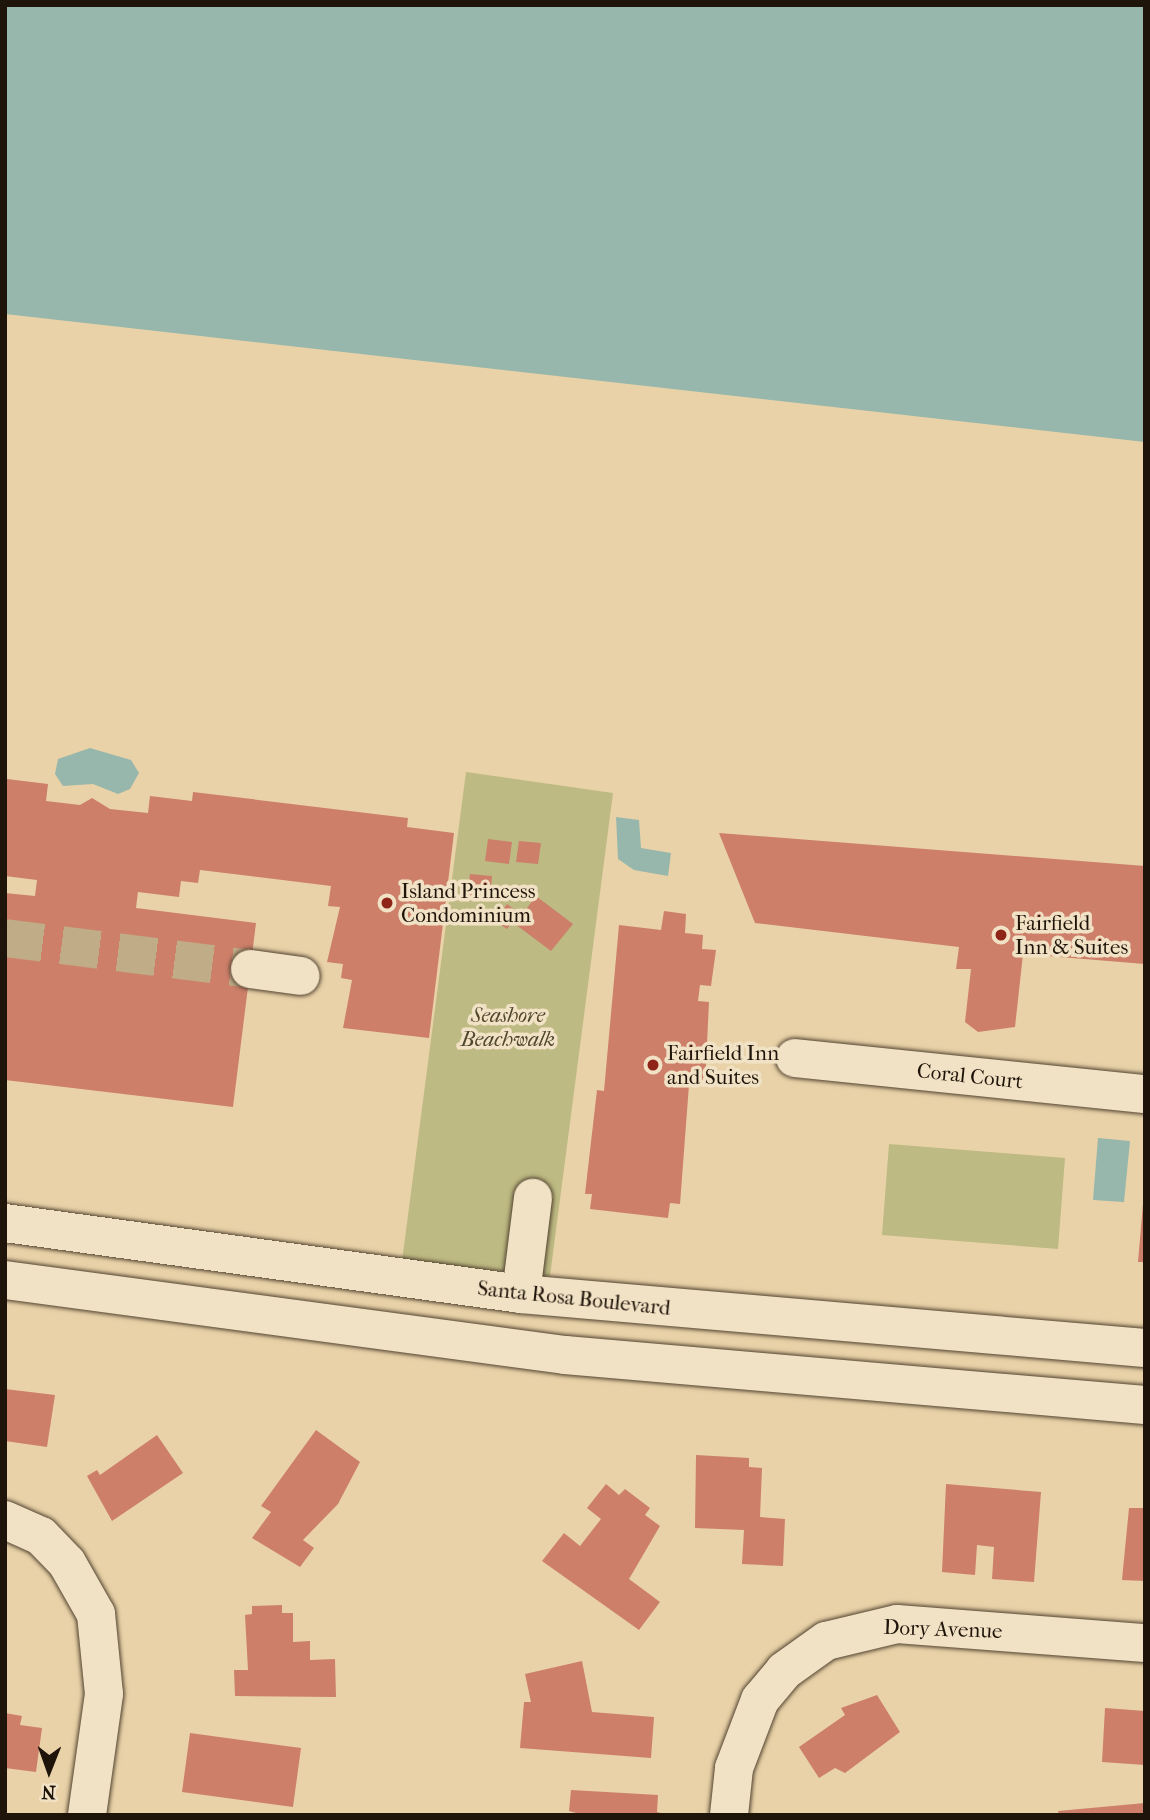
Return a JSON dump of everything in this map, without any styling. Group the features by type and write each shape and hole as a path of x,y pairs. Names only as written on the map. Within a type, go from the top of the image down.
{"street":[{"path":"250,969 301,976"},
{"name":"Coral Court","path":"795,1058 1145,1094"},
{"path":"522,1294 533,1198"},
{"name":"Santa Rosa Boulevard","path":"5,1223 522,1294 1145,1348"},
{"path":"5,1280 468,1342 1145,1405"},
{"path":"468,1342 475,1288"},
{"path":"5,1520 41,1536 67,1563 96,1614 103,1694 87,1815"},
{"name":"Dory Avenue","path":"729,1815 734,1768 760,1700 784,1671 826,1641 897,1624 1145,1643"}],"green space":[{"name":"Seashore Beachwalk","path":"466,772 613,793 550,1276 402,1261"},
{"path":"889,1144 1065,1158 1058,1249 882,1235"}],"water":[{"path":"5,5 1145,5 1145,442 5,314"},
{"path":"90,748 131,760 139,773 130,789 118,794 93,784 63,786 55,774 58,759"},
{"path":"616,817 639,820 641,848 671,853 668,876 634,870 618,859"},
{"path":"1098,1138 1130,1141 1124,1202 1093,1200"}],"building":[{"path":"5,767 7,779 48,784 46,801 80,805 92,798 110,809 148,813 150,796 192,801 193,792 408,818 407,827 454,833 429,1038 343,1028 352,980 341,978 343,964 327,962 340,907 328,906 331,886 200,870 198,883 181,881 179,897 138,892 136,908 256,923 233,1107 5,1080 5,893 35,896 37,880 5,876"},
{"name":"Fairfield Inn & Suites","path":"719,833 1145,866 1145,964 1023,954 1015,1027 978,1032 965,1022 971,969 956,969 959,947 755,923"},
{"path":"488,839 512,842 509,864 485,861"},
{"path":"519,841 541,843 538,864 516,862"},
{"path":"470,874 492,876 490,899 467,897"},
{"path":"536,896 573,924 551,951 515,924"},
{"path":"507,904 519,913 507,929 495,921"},
{"name":"Fairfield Inn and Suites","path":"664,911 686,914 685,933 703,935 702,949 716,950 711,986 700,985 698,1001 709,1002 706,1065 703,1086 689,1085 680,1204 670,1203 668,1218 590,1209 592,1194 585,1194 597,1090 604,1091 619,925 661,930"},
{"path":"1143,1204 1145,1262 1138,1262"},
{"path":"5,1389 55,1395 47,1447 5,1441"},
{"path":"316,1430 360,1462 338,1504 303,1540 314,1548 300,1567 252,1538 271,1512 261,1506"},
{"path":"157,1435 183,1473 112,1521 87,1476 97,1470 100,1475"},
{"path":"696,1455 749,1458 749,1467 762,1468 760,1517 785,1519 783,1566 742,1564 744,1530 695,1528"},
{"path":"606,1484 619,1495 625,1489 650,1508 645,1515 660,1526 629,1579 660,1602 639,1630 542,1561 564,1533 580,1546 601,1519 587,1508"},
{"path":"946,1484 1041,1492 1034,1582 992,1579 994,1547 977,1545 975,1575 942,1572"},
{"path":"1129,1508 1145,1508 1145,1581 1122,1580"},
{"path":"282,1605 282,1613 293,1613 293,1642 310,1641 310,1660 335,1659 336,1697 235,1696 234,1670 248,1670 245,1615 252,1614 252,1606"},
{"path":"582,1661 592,1712 654,1717 651,1758 520,1748 524,1702 531,1702 525,1674"},
{"path":"877,1695 900,1732 845,1773 835,1768 819,1778 799,1747 845,1715 841,1708"},
{"path":"1105,1708 1145,1711 1145,1765 1102,1762"},
{"path":"5,1713 22,1716 20,1725 42,1728 36,1772 5,1768"},
{"path":"190,1733 301,1748 293,1807 182,1792"},
{"path":"571,1790 658,1795 657,1812 669,1815 583,1815 569,1811"},
{"path":"1145,1803 1145,1815 1059,1815 1058,1811"}],"tunnel":[{"path":"5,938 250,969"}],"place":[{"name":"Island Princess Condominium","path":"387,903"},
{"name":"Fairfield Inn & Suites","path":"1001,935"},
{"name":"Fairfield Inn and Suites","path":"653,1065"}]}
